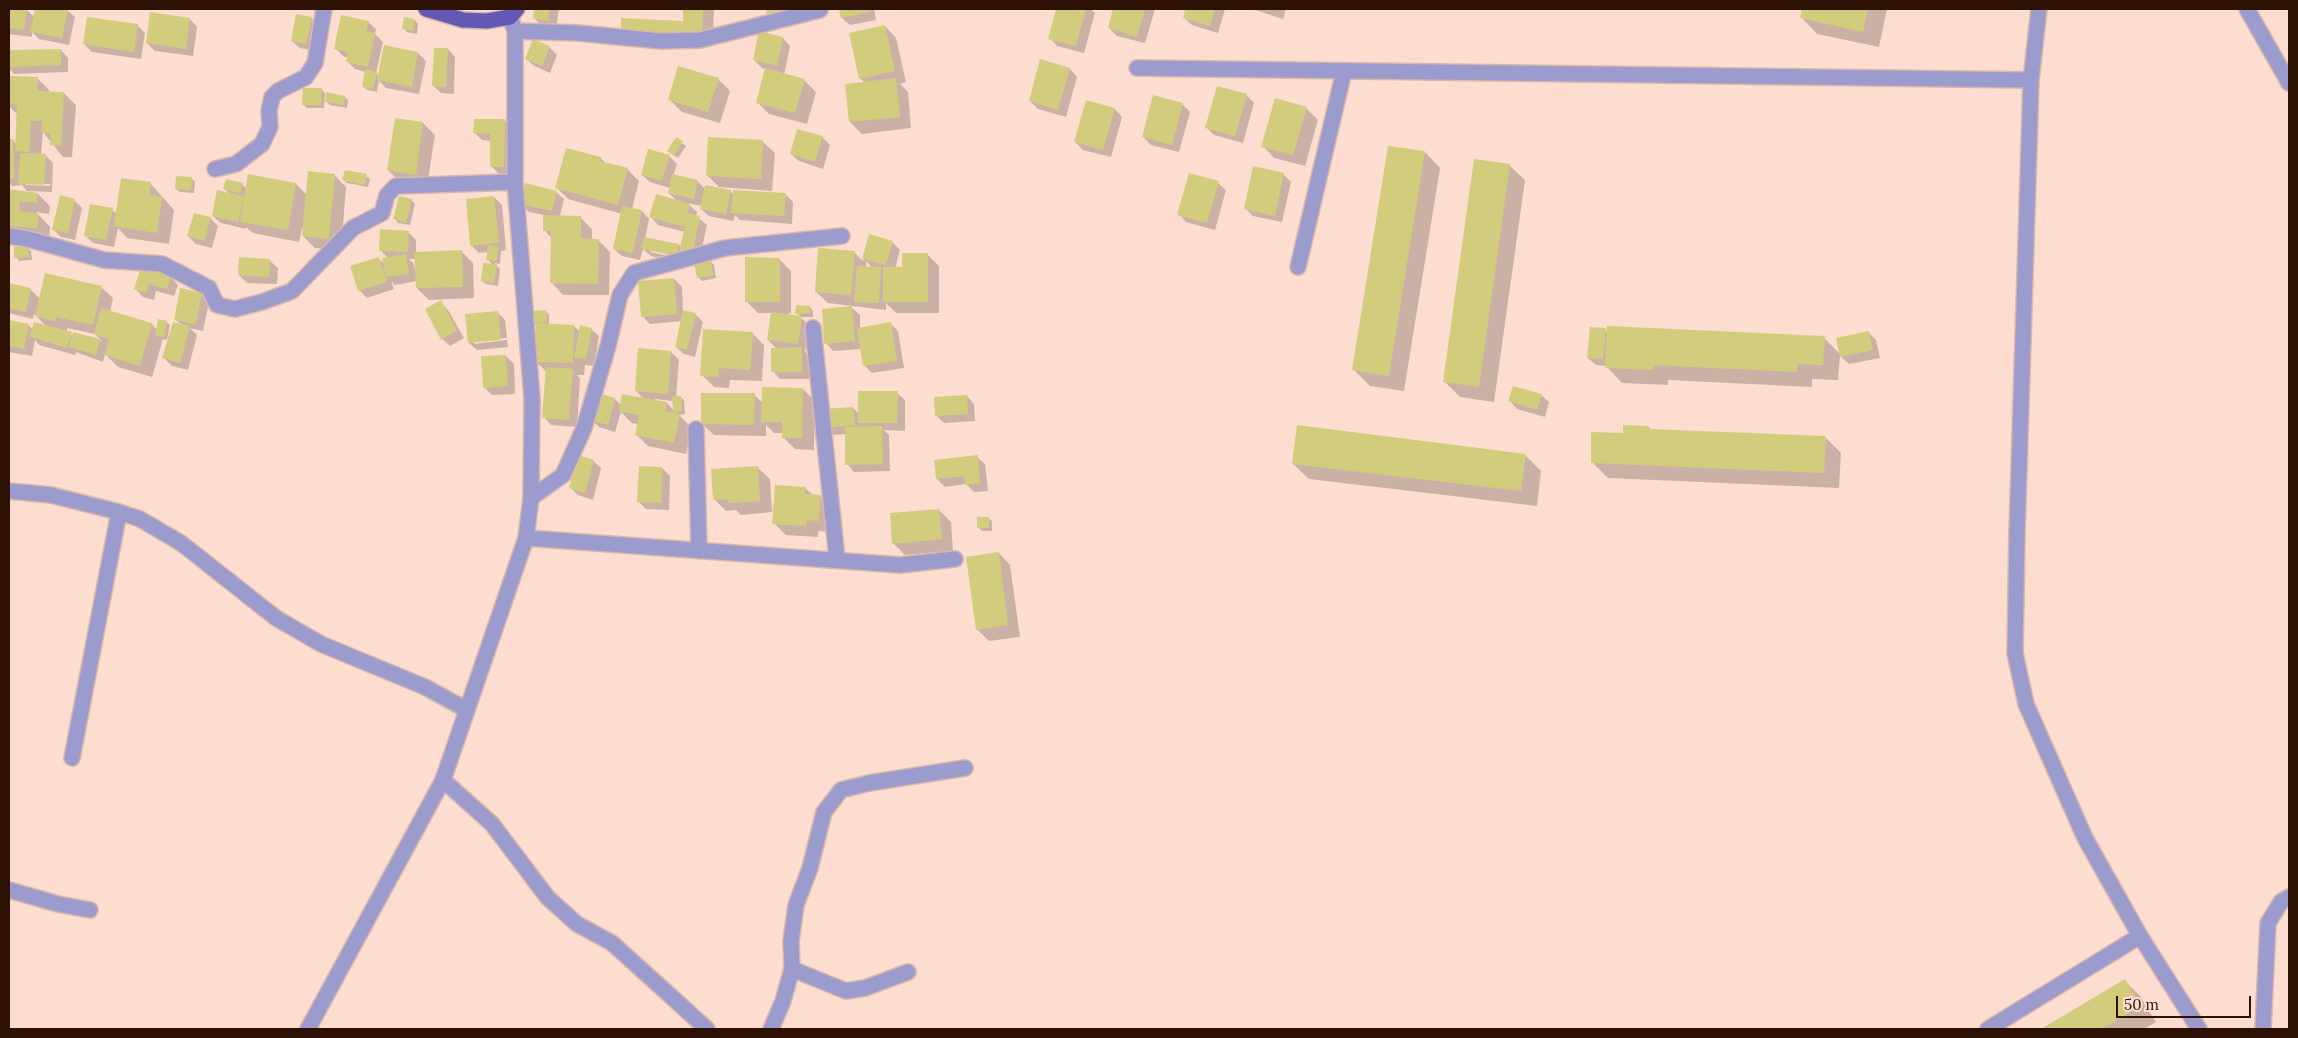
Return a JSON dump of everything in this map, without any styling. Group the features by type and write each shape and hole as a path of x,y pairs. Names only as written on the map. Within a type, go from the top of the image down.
{"main road":[{"path":"426,9 463,20 514,19"}],"street":[{"path":"214,169 236,164 262,144 270,127 269,112 272,96 306,77 315,63 324,9"},
{"path":"2039,9 2031,80 2017,523 2015,653 2026,704 2081,829 2140,936 2199,1029"},
{"path":"2247,9 2289,83"},
{"path":"308,1029 442,780 526,538 532,498 532,398 515,182 514,19 578,33 661,41 700,40 820,10"},
{"path":"1137,68 2031,80"},
{"path":"1298,267 1344,71"},
{"path":"9,236 28,238 104,260 162,264 210,288 217,305 235,309 292,291 353,228 382,213 387,195 396,186 515,182"},
{"path":"532,498 563,475 580,436 608,346 620,295 634,273 725,248 842,236"},
{"path":"813,328 837,559"},
{"path":"696,429 700,551"},
{"path":"9,491 51,495 140,519 181,543 276,618 321,644 425,687 467,710"},
{"path":"72,758 119,512"},
{"path":"526,538 900,565 955,559"},
{"path":"771,1029 783,1001 792,969 791,941 796,905 810,868 824,812 841,790 964,768"},
{"path":"442,780 492,824 548,898 577,924 612,943 707,1029"},
{"path":"9,890 58,904 90,910"},
{"path":"2264,1029 2268,923 2281,902 2289,897"},
{"path":"1988,1029 2140,936"},
{"path":"792,969 846,991 866,988 908,972"}],"building":[{"path":"9,9 27,9 24,30 9,28"},
{"path":"35,9 68,9 62,38 30,32"},
{"path":"534,9 550,9 548,21 533,18"},
{"path":"683,9 703,9 702,34 621,31 621,18 683,21"},
{"path":"766,9 802,9 802,13 766,14"},
{"path":"839,9 869,9 869,12 841,18"},
{"path":"1056,9 1086,9 1076,46 1048,39"},
{"path":"1113,9 1145,9 1137,37 1108,28"},
{"path":"1185,9 1215,9 1210,26 1183,18"},
{"path":"1802,9 1868,9 1863,32 1800,18"},
{"path":"150,12 190,18 186,49 146,43"},
{"path":"296,14 312,17 306,44 291,41"},
{"path":"341,15 369,21 366,31 375,33 368,67 346,62 348,52 334,49"},
{"path":"87,17 138,24 134,52 83,44"},
{"path":"404,17 415,19 413,31 402,29"},
{"path":"885,25 895,71 859,79 849,33"},
{"path":"759,31 783,37 777,66 753,60"},
{"path":"533,39 550,46 542,66 525,59"},
{"path":"384,45 418,52 412,87 377,80"},
{"path":"434,48 448,48 446,87 432,86"},
{"path":"61,49 61,65 9,67 9,50"},
{"path":"1040,59 1070,68 1058,110 1029,101"},
{"path":"678,66 719,78 708,112 668,100"},
{"path":"765,68 805,79 795,113 756,103"},
{"path":"365,69 377,72 373,89 362,87"},
{"path":"9,76 38,77 37,91 64,92 61,146 50,145 51,133 42,133 42,121 31,121 29,152 15,151 17,105 9,104"},
{"path":"896,78 900,117 849,122 845,84"},
{"path":"1217,86 1247,94 1235,136 1205,128"},
{"path":"303,88 322,88 321,105 302,105"},
{"path":"326,92 345,96 344,105 325,102"},
{"path":"1153,95 1183,103 1172,145 1142,137"},
{"path":"1275,98 1307,107 1293,155 1261,147"},
{"path":"1086,100 1115,108 1103,150 1074,142"},
{"path":"395,118 423,122 416,175 387,170"},
{"path":"474,119 505,119 504,167 490,167 490,134 473,133"},
{"path":"797,129 823,136 815,162 790,154"},
{"path":"676,137 683,141 674,156 667,151"},
{"path":"708,137 763,140 761,179 706,176"},
{"path":"9,139 13,139 15,178 9,178"},
{"path":"1388,146 1425,151 1389,376 1352,370"},
{"path":"566,148 601,157 600,161 628,168 618,205 555,188"},
{"path":"648,149 670,155 662,181 641,175"},
{"path":"20,153 46,154 44,185 18,184"},
{"path":"1474,159 1510,164 1479,387 1443,382"},
{"path":"1253,166 1284,173 1275,216 1244,209"},
{"path":"345,170 367,174 365,185 342,180"},
{"path":"308,171 335,174 329,239 302,236"},
{"path":"1189,173 1219,181 1207,223 1177,215"},
{"path":"248,174 296,183 288,230 240,222"},
{"path":"672,174 698,180 694,199 668,193"},
{"path":"176,176 192,177 191,190 175,189"},
{"path":"121,178 151,182 149,195 162,197 157,233 114,226"},
{"path":"226,179 243,183 240,193 223,189"},
{"path":"525,183 557,191 552,211 520,204"},
{"path":"705,185 731,190 726,214 700,209"},
{"path":"9,189 38,193 37,203 20,201 19,211 39,214 37,228 9,226"},
{"path":"217,190 244,196 238,222 212,216"},
{"path":"733,190 786,193 784,216 731,213"},
{"path":"656,194 690,204 687,213 700,216 692,255 679,252 687,217 684,227 649,217"},
{"path":"60,195 75,199 68,233 52,230"},
{"path":"399,196 412,199 406,223 393,219"},
{"path":"494,196 499,243 470,246 466,199"},
{"path":"90,204 113,208 106,240 84,236"},
{"path":"622,206 642,210 633,253 613,249"},
{"path":"194,213 211,217 204,241 187,236"},
{"path":"543,215 581,216 581,238 599,239 598,284 550,283 551,231 543,231"},
{"path":"380,229 409,231 408,252 379,251"},
{"path":"869,234 893,241 886,265 862,259"},
{"path":"644,237 679,244 677,256 641,249"},
{"path":"488,245 498,246 497,261 486,260"},
{"path":"28,246 29,257 14,258 14,247"},
{"path":"818,248 855,251 851,295 815,292"},
{"path":"462,250 463,287 416,288 414,252"},
{"path":"902,253 928,253 928,302 883,302 883,267 902,267"},
{"path":"406,254 409,274 386,277 382,258"},
{"path":"239,257 270,259 269,277 238,275"},
{"path":"379,257 387,282 358,291 350,266"},
{"path":"745,257 780,258 780,302 745,302"},
{"path":"711,260 713,275 697,278 694,263"},
{"path":"483,263 497,264 494,283 481,281"},
{"path":"857,266 881,267 879,303 854,302"},
{"path":"141,267 171,276 167,289 149,284 146,293 134,289"},
{"path":"45,273 102,286 93,325 56,317 55,321 35,316"},
{"path":"674,278 677,314 641,317 638,281"},
{"path":"9,283 31,288 26,312 9,308"},
{"path":"180,288 202,293 196,324 174,320"},
{"path":"441,300 457,330 441,340 425,309"},
{"path":"796,305 810,306 810,314 795,314"},
{"path":"852,306 855,341 824,344 822,309"},
{"path":"101,308 152,323 140,366 105,355 109,339 94,334"},
{"path":"546,310 547,322 531,323 530,311"},
{"path":"683,310 696,313 687,350 675,347"},
{"path":"498,311 501,340 468,343 465,314"},
{"path":"771,312 802,316 798,344 767,340"},
{"path":"158,319 167,321 164,337 155,335"},
{"path":"9,320 29,324 24,349 9,346"},
{"path":"34,322 72,332 67,348 30,337"},
{"path":"173,322 190,326 180,363 162,358"},
{"path":"891,322 897,361 863,366 857,328"},
{"path":"536,323 574,325 573,363 535,362"},
{"path":"580,325 592,328 586,359 574,357"},
{"path":"1607,326 1825,336 1823,365 1797,364 1797,372 1653,365 1653,370 1605,368"},
{"path":"1590,327 1606,328 1603,359 1587,358"},
{"path":"703,329 753,332 750,370 719,368 718,377 700,376"},
{"path":"1869,331 1873,350 1840,357 1836,338"},
{"path":"73,332 100,339 96,355 69,347"},
{"path":"802,347 802,372 771,372 771,348"},
{"path":"638,348 671,351 668,394 635,391"},
{"path":"506,355 508,386 483,388 481,356"},
{"path":"546,367 573,369 569,420 542,418"},
{"path":"1513,386 1542,394 1537,410 1508,401"},
{"path":"762,387 803,388 802,438 782,438 782,422 761,422"},
{"path":"858,391 898,391 897,423 858,423"},
{"path":"598,393 615,398 608,425 590,420"},
{"path":"701,393 755,393 754,425 701,424"},
{"path":"622,394 667,402 665,411 680,414 674,443 635,435 639,415 619,411"},
{"path":"967,395 968,414 935,416 934,397"},
{"path":"672,396 681,396 682,411 673,412"},
{"path":"853,407 855,425 825,428 824,409"},
{"path":"1297,425 1526,454 1521,491 1292,464"},
{"path":"1623,425 1649,426 1649,429 1826,436 1824,473 1591,463 1591,432 1623,433"},
{"path":"882,426 883,464 845,465 845,427"},
{"path":"578,455 594,460 585,493 569,488"},
{"path":"978,455 980,483 965,485 964,476 936,479 934,460"},
{"path":"639,466 662,467 661,503 637,502"},
{"path":"758,466 760,501 728,503 728,499 713,500 711,469"},
{"path":"775,485 806,487 805,494 821,495 819,521 807,520 806,526 772,524"},
{"path":"939,509 942,539 892,544 890,513"},
{"path":"977,517 989,517 989,528 977,528"},
{"path":"999,552 1008,625 976,630 966,557"},
{"path":"2125,979 2141,1006 2102,1029 2041,1029"}]}
